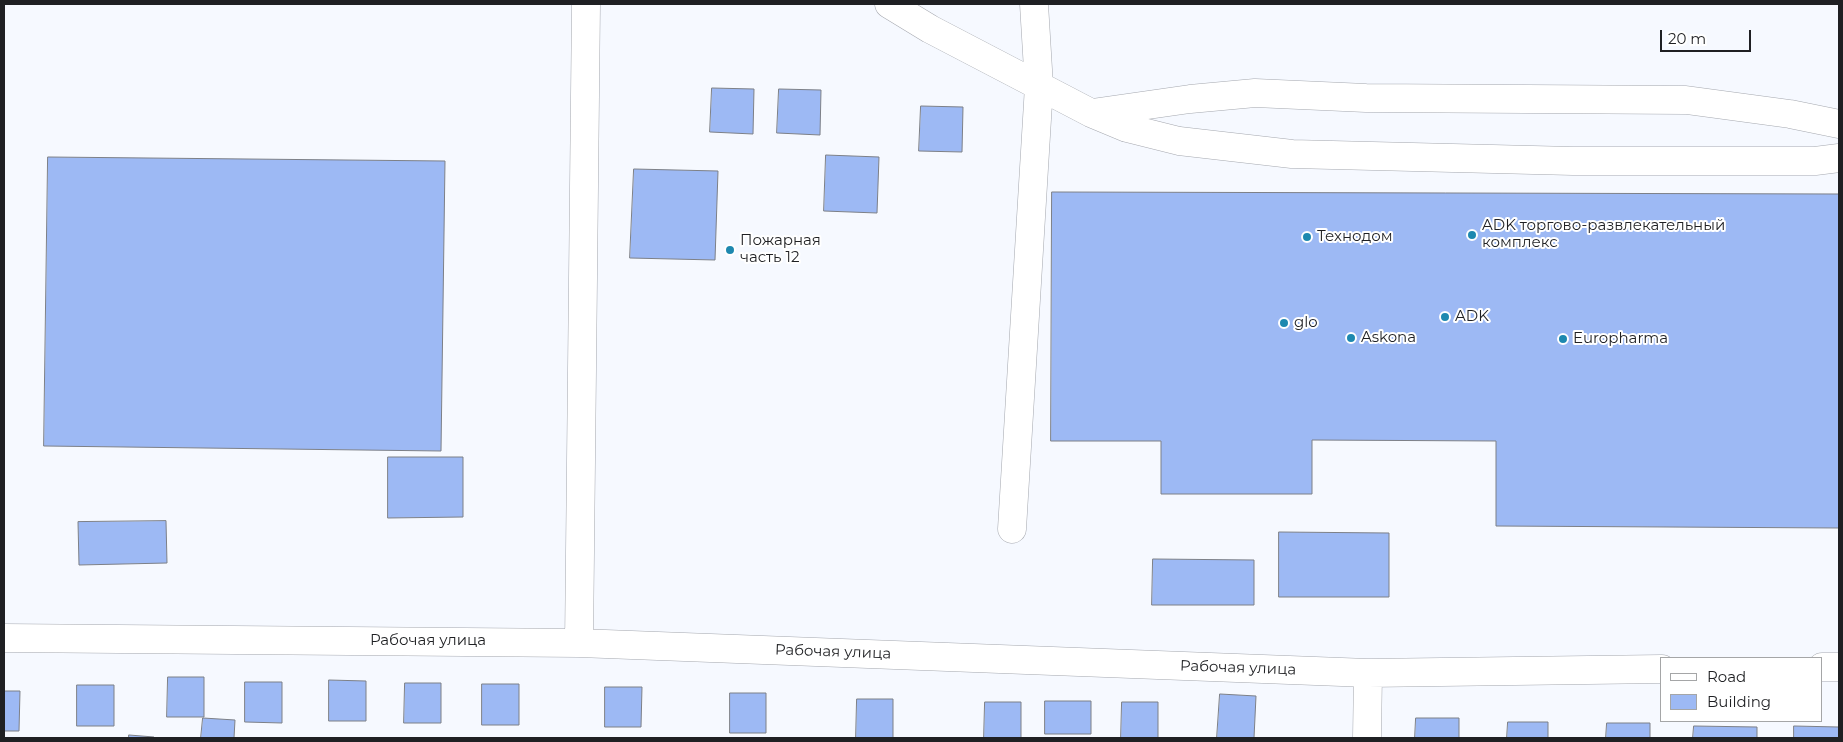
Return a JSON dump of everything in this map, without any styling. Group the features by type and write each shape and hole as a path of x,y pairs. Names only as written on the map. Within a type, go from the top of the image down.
{"street":[{"path":"579,643 586,4"},
{"path":"889,4 930,28 1091,113 1127,128 1179,141 1292,154 1572,161 1815,161 1839,158"},
{"path":"1012,529 1039,86 1034,4"},
{"path":"1091,113 1190,99 1255,93 1366,98 1686,100 1790,114 1839,124"},
{"name":"Рабочая улица","path":"4,638 579,643 1368,673 1660,669"},
{"path":"1823,667 1839,667"},
{"path":"1367,738 1368,673"}],"building":[{"path":"712,88 754,89 753,134 710,132"},
{"path":"779,89 821,90 820,135 777,133"},
{"path":"921,106 963,107 962,152 919,151"},
{"path":"826,155 879,157 877,213 824,211"},
{"path":"48,157 445,161 441,451 44,446"},
{"path":"634,169 718,171 715,260 630,258"},
{"name":"ADK","path":"1052,192 1839,194 1839,528 1496,526 1496,441 1312,440 1312,494 1161,494 1161,441 1051,441"},
{"path":"388,457 463,457 463,517 388,518"},
{"path":"166,521 167,563 79,565 78,522"},
{"path":"1279,532 1389,533 1389,597 1279,597"},
{"path":"1153,559 1254,560 1254,605 1152,605"},
{"path":"168,677 204,677 204,717 167,717"},
{"path":"329,680 366,681 366,721 329,721"},
{"path":"245,682 282,682 282,723 245,722"},
{"path":"405,683 441,683 441,723 404,723"},
{"path":"482,684 519,684 519,725 482,725"},
{"path":"77,685 114,685 114,726 77,726"},
{"path":"605,687 642,687 641,727 605,727"},
{"path":"4,691 20,691 19,731 4,731"},
{"path":"730,693 766,693 766,733 730,733"},
{"path":"1220,694 1256,696 1254,738 1217,738"},
{"path":"857,699 893,699 893,738 856,738"},
{"path":"1045,701 1091,701 1091,734 1045,734"},
{"path":"985,702 1021,702 1021,738 984,738"},
{"path":"1122,702 1158,702 1158,738 1121,738"},
{"path":"203,718 235,720 234,738 201,738"},
{"path":"1416,718 1459,718 1459,738 1415,738"},
{"path":"1508,722 1548,722 1548,738 1507,738"},
{"path":"1607,723 1650,723 1650,738 1606,738"},
{"path":"1694,726 1757,727 1757,738 1693,738"},
{"path":"1794,726 1839,727 1839,738 1794,738"},
{"path":"129,735 154,737 154,738 129,738"}],"place":[{"name":"ADK торгово-развлекательный комплекс","path":"1472,235"},
{"name":"Технодом","path":"1307,237"},
{"name":"Пожарная часть 12","path":"730,250"},
{"name":"ADK","path":"1445,317"},
{"name":"glo","path":"1284,323"},
{"name":"Askona","path":"1351,338"},
{"name":"Europharma","path":"1563,339"}]}
